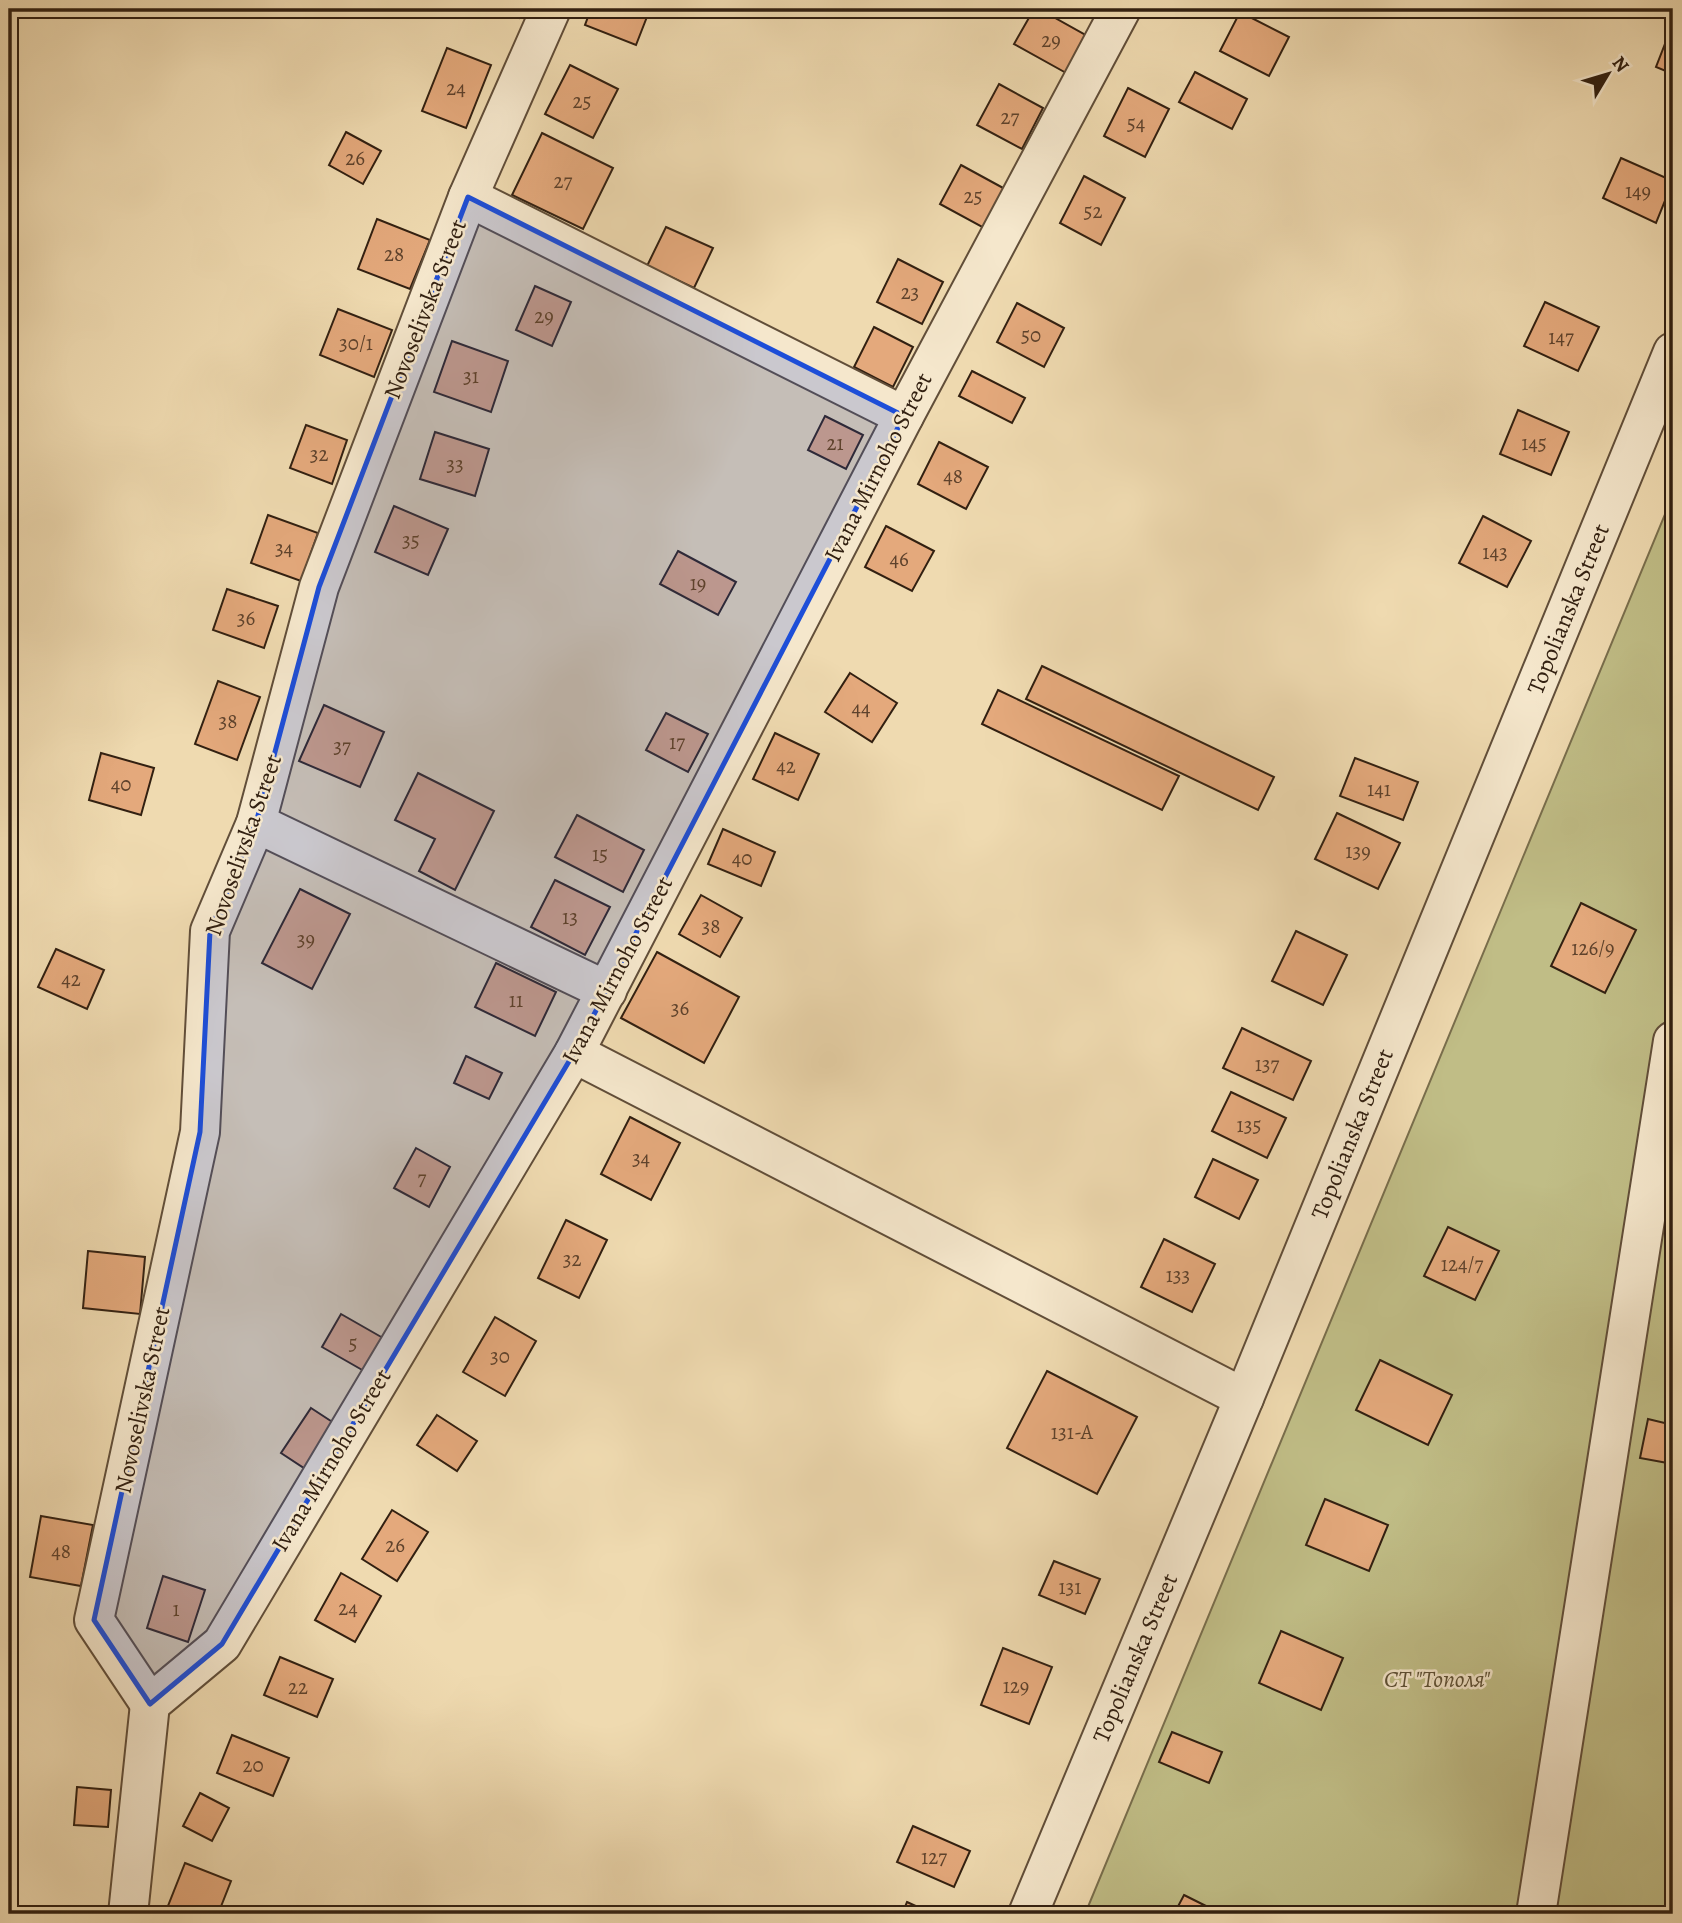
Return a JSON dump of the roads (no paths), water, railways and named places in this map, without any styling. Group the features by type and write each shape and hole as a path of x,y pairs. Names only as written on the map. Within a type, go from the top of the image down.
{"street":[{"name":"Novoselivska Street","path":"150,1704 94,1620 200,1132 210,931 256,823 319,587 468,197 551,9"},
{"name":"Ivana Mirnoho Street","path":"150,1704 222,1644 575,1053 904,416 1121,9"},
{"path":"468,197 904,416"},
{"name":"Topolianska Street","path":"1028,1914 1244,1398 1673,352"},
{"path":"256,823 607,991"},
{"path":"1536,1914 1673,1041"},
{"path":"575,1053 1244,1398"},
{"path":"128,1914 150,1704"}],"park label":[{"name":"СТ \"Тополя\"","path":"1437,1679"}]}
